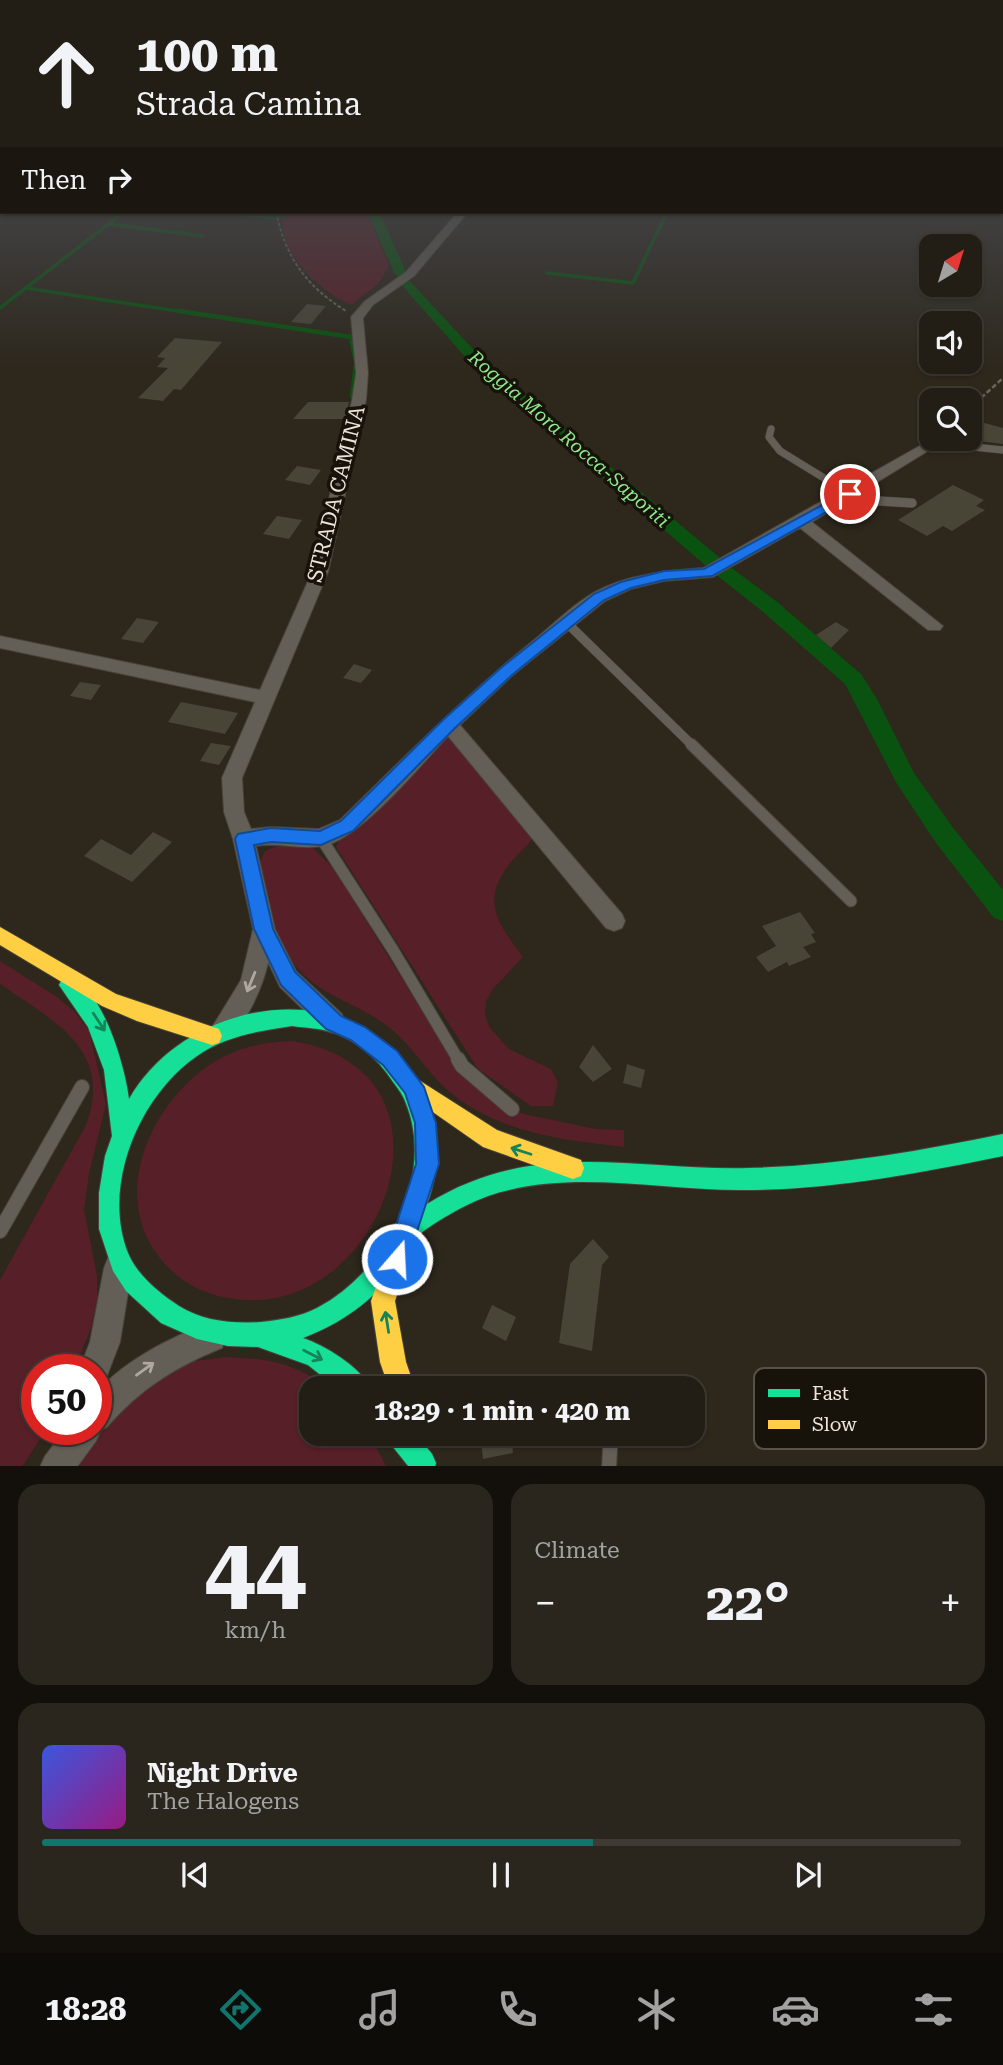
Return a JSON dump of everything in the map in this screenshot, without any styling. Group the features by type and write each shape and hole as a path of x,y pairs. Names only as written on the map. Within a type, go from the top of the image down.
{"main road":[{"path":"0,935 55,970 144,1016 218,1033"},
{"path":"55,970 87,1005 106,1033 117,1068 121,1133 108,1195 110,1229 120,1260 130,1279 167,1315 217,1335 261,1336 297,1329 344,1305 367,1285 405,1234 492,1183 585,1172 718,1180 758,1178 920,1163 1003,1145"},
{"path":"121,1133 141,1096 168,1064 218,1033 272,1018 292,1017 334,1022 358,1034 390,1058 414,1087 491,1139 585,1172"},
{"path":"398,1376 383,1301 427,1164 426,1123 414,1087"},
{"path":"261,1336 316,1355 342,1376"},
{"path":"408,1446 423,1465"},
{"path":"419,1446 423,1465"}],"street":[{"path":"357,317 369,303 410,274 444,234"},
{"name":"STRADA CAMINA","path":"264,929 244,839 234,812 232,778 320,572 359,400 362,373 357,317"},
{"path":"244,839 271,835 321,838 347,826 449,724 507,671 599,597 626,585 664,576 707,573 921,451"},
{"path":"800,520 934,626"},
{"path":"0,642 265,698"},
{"path":"449,724 614,920"},
{"path":"264,929 288,979 334,1022"},
{"path":"218,1033 253,983 264,929"},
{"path":"100,1354 120,1260"},
{"path":"112,1401 148,1366 169,1353 217,1335"}],"lane":[{"path":"771,429 769,437 780,451 846,496 912,503"},
{"path":"982,448 1003,450"},
{"path":"568,624 851,901"},
{"path":"321,838 463,1066 512,1109"},
{"path":"0,1231 82,1087"},
{"path":"609,1466 610,1446"}],"path":[{"path":"280,234 290,260 312,286 332,303 357,317"},
{"path":"982,397 1003,378"}],"shaded area":[{"path":"285,234 376,234 389,266 378,284 351,305 313,279 302,268"},
{"path":"448,735 533,837 508,866 495,892 496,914 523,957 493,989 486,1001 485,1015 490,1028 509,1049 551,1069 558,1082 553,1106 531,1106 478,1069 336,847 341,837"},
{"path":"285,843 311,846 334,869 457,1067 503,1105 524,1114 596,1129 624,1130 624,1147 556,1137 491,1118 444,1087 391,1029 314,984 288,955 280,940 260,862 265,851"},
{"path":"0,961 57,997 75,1012 89,1031 106,1104 89,1174 84,1209 97,1276 97,1299 91,1328 80,1354 21,1354 21,1445 36,1445 23,1466 0,1466 0,1280 86,1125 93,1099 92,1076 85,1057 73,1040 40,1011 0,984"},
{"path":"292,1041 348,1061 381,1096 393,1140 388,1188 366,1234 332,1271 287,1295 235,1299 202,1291 167,1266 144,1230 138,1202 139,1172 147,1143 161,1116 179,1092 201,1071 242,1049 266,1043"},
{"path":"225,1357 256,1359 303,1372 310,1376 299,1376 299,1446 376,1446 386,1466 80,1466 92,1445 112,1445 112,1415 132,1391 155,1374 172,1367"}],"building":[{"path":"307,304 326,306 311,324 291,322"},
{"path":"175,338 222,342 181,390 174,389 163,401 138,398 168,368 157,367 165,358 157,357"},
{"path":"308,402 349,402 345,419 293,419"},
{"path":"982,422 1003,428 1003,444 982,441"},
{"path":"297,466 321,470 310,485 285,480"},
{"path":"953,485 984,500 976,506 985,510 952,531 943,526 927,536 898,520"},
{"path":"277,516 302,520 289,539 263,534"},
{"path":"137,618 159,622 143,643 121,639"},
{"path":"836,622 849,630 831,648 816,635"},
{"path":"354,664 372,670 361,683 343,678"},
{"path":"80,682 101,685 91,700 70,696"},
{"path":"181,702 238,713 225,734 168,722"},
{"path":"211,743 231,746 219,765 200,761"},
{"path":"153,832 172,842 132,882 84,856 101,839 131,855"},
{"path":"800,912 815,933 811,934 816,942 803,947 811,957 789,966 787,962 768,972 756,957 776,946 762,926"},
{"path":"593,1045 612,1069 593,1082 579,1067"},
{"path":"627,1064 645,1070 641,1088 623,1083"},
{"path":"593,1239 609,1257 602,1265 592,1351 559,1343 570,1264"},
{"path":"492,1305 516,1317 506,1341 482,1328"},
{"path":"482,1446 512,1446 513,1453 483,1459"}],"waterway":[{"path":"26,288 95,234"},
{"path":"190,234 203,236"},
{"name":"Roggia Mora Rocca-Saporiti","path":"383,234 401,274"},
{"path":"547,273 633,283 656,234"},
{"name":"Roggia Mora Rocca-Saporiti","path":"404,280 480,365 712,561"},
{"path":"0,308 26,288"},
{"path":"26,288 191,313"},
{"path":"179,311 351,337 356,363 352,396"},
{"name":"Roggia Mora Rocca-Saporiti","path":"722,570 769,606 853,679 866,699 905,778 945,836 1003,910"}],"traffic: fast":[{"path":"69,985 95,1021 110,1053 117,1088 121,1132"},
{"path":"292,1017 328,1022 347,1028 369,1042 394,1065 414,1095 424,1128 425,1162 418,1197 405,1231 386,1262 362,1289 335,1311 314,1322 280,1332 244,1335 212,1332 170,1314 145,1295 127,1274 116,1252 111,1229 110,1193 116,1156 127,1122 144,1093 165,1068 191,1048 221,1032 255,1022 292,1017"},
{"path":"407,1230 469,1193 522,1176 587,1172 750,1179 814,1175 1003,1145"},
{"path":"264,1337 316,1355 342,1376"},
{"path":"409,1446 423,1463"}],"traffic: slow":[{"path":"0,935 109,1000 212,1036"},
{"path":"414,1087 491,1139 573,1168"},
{"path":"398,1255 383,1301 398,1376"}],"route":[{"path":"397,1259 427,1164 426,1123 414,1087 390,1058 358,1034 334,1022 288,979 264,929 244,839 271,835 321,838 347,826 449,724 507,671 599,597 626,585 664,576 707,573 850,494"}]}
